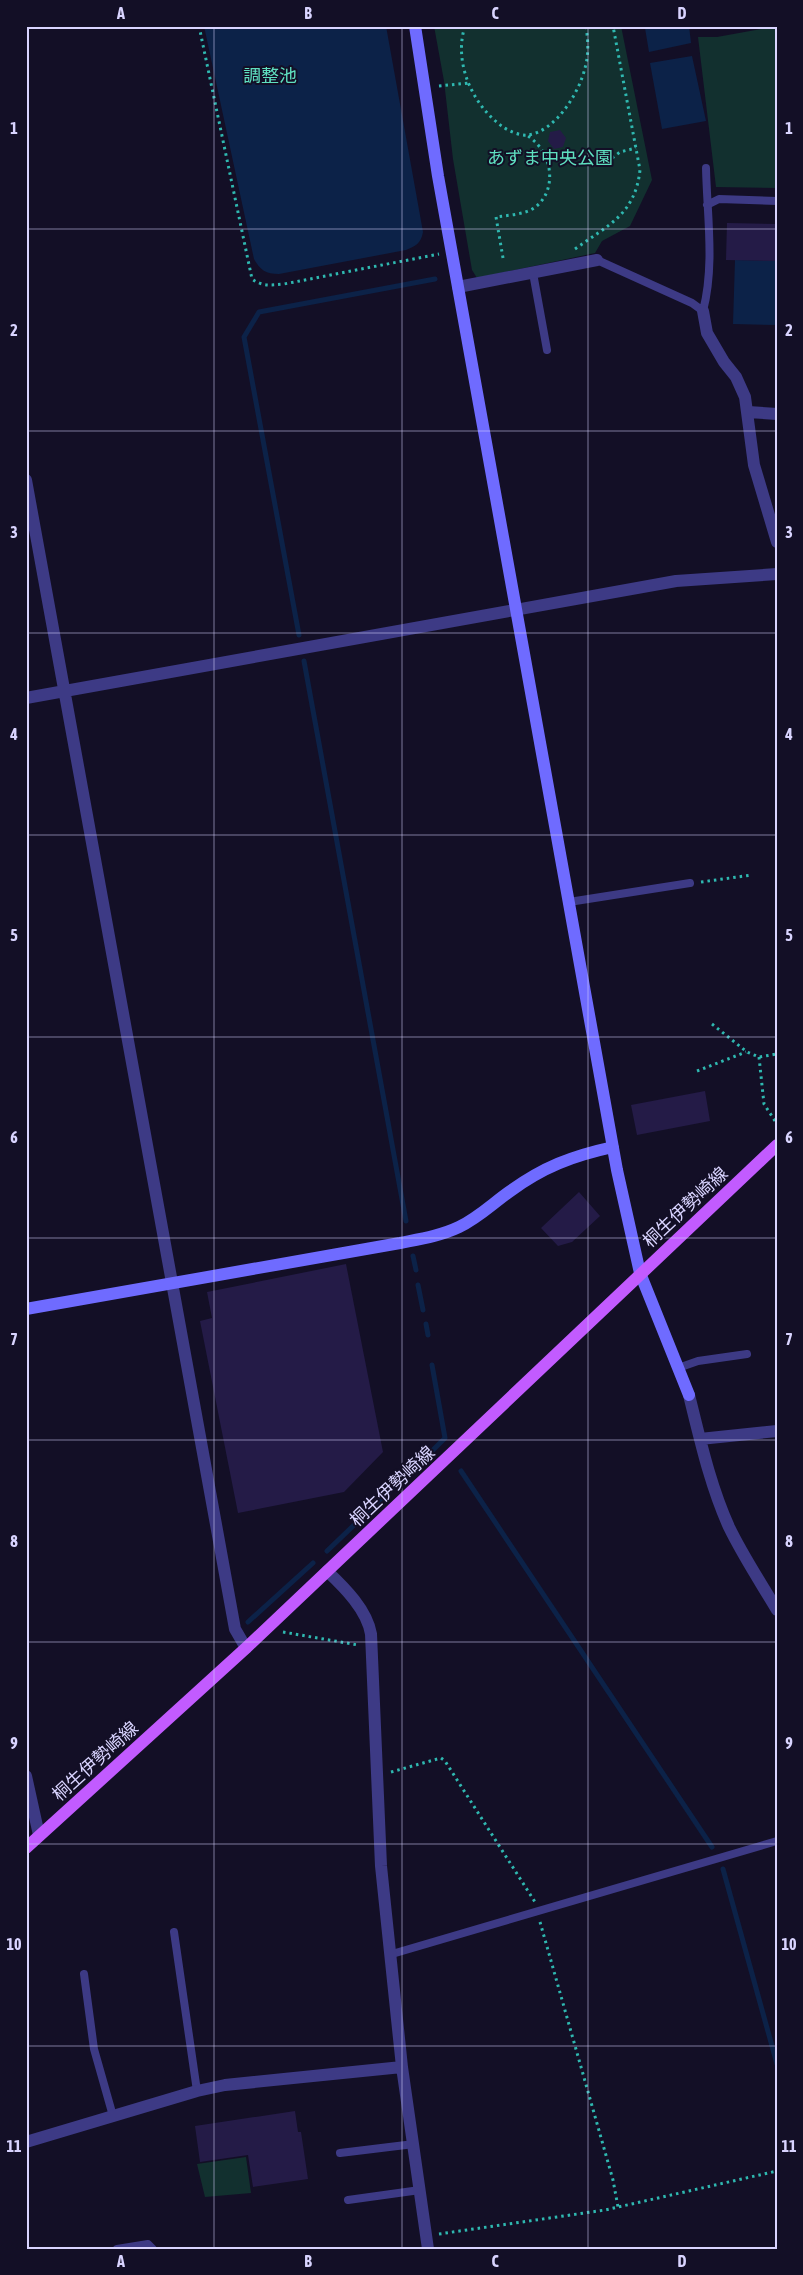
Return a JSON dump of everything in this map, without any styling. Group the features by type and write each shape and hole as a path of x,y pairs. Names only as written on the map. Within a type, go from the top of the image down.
{"main road":[{"name":"桐生伊勢崎線","path":"26,1848 246,1648 777,1145"}],"street":[{"path":"415,26 438,176 613,1148 640,1273 689,1395 716,1492 730,1528 777,1610"},
{"path":"458,287 597,260"},
{"path":"703,311 707,333 724,362 736,377 745,397 754,465 777,542"},
{"path":"748,412 777,414"},
{"path":"26,480 66,690 235,1629 246,1648"},
{"path":"26,698 676,581 777,574"},
{"path":"26,1309 400,1243 446,1233 484,1213 508,1193 548,1167 580,1154 613,1148"},
{"path":"700,1439 777,1431"},
{"path":"327,1571 366,1617 370,1628 381,1866 392,1954 402,2067 428,2249"},
{"path":"26,1776 39,1835"},
{"path":"26,2142 197,2091 225,2085 402,2067"}],"lane":[{"path":"597,260 692,303 703,311 709,270 706,168"},
{"path":"707,204 719,199 777,201"},
{"path":"532,273 547,350"},
{"path":"569,902 690,883"},
{"path":"678,1368 698,1361 747,1354"},
{"path":"392,1954 777,1841"},
{"path":"174,1932 197,2091"},
{"path":"84,1974 94,2048 113,2116"},
{"path":"340,2153 414,2144"},
{"path":"348,2200 420,2190"},
{"path":"117,2249 148,2244 154,2249"}],"path":[{"path":"199,26 252,278 259,284 266,286 284,284 439,254"},
{"path":"466,26 462,60 471,90 488,117 509,131 527,135 544,130 559,116 577,91 585,68 588,41 586,26"},
{"path":"571,251 616,221 627,210 639,181 640,170 613,26"},
{"path":"439,86 469,82"},
{"path":"503,258 496,217 532,209 543,200 549,188 550,176 546,159 541,148 527,135"},
{"path":"607,162 620,152 636,148"},
{"path":"690,883 752,875"},
{"path":"712,1024 747,1052 759,1056 777,1054"},
{"path":"697,1071 747,1052"},
{"path":"759,1056 764,1104 777,1124"},
{"path":"271,1624 279,1631 287,1634 372,1646"},
{"path":"378,1775 440,1758 445,1761 535,1901 613,2180 618,2206"},
{"path":"426,2236 618,2206 777,2171"}],"green space":[{"name":"あずま中央公園","path":"434,26 621,26 652,180 630,226 602,241 595,253 477,278 472,270 453,159 444,81"},
{"path":"777,26 777,188 716,187 698,37 717,37"},
{"path":"246,2157 251,2193 205,2197 197,2164"}],"water":[{"path":"204,26 386,26 423,232 418,244 406,250 279,274 261,269 254,259"},
{"path":"689,26 691,43 649,52 645,28"},
{"path":"692,56 706,121 662,129 650,63"},
{"path":"735,260 777,261 777,325 733,324"}],"building":[{"path":"560,130 566,138 563,147 554,149 548,141 550,132"},
{"path":"727,223 777,224 777,261 726,260"},
{"path":"705,1091 710,1121 637,1135 631,1105"},
{"path":"579,1192 600,1216 572,1242 558,1246 541,1228"},
{"path":"346,1264 383,1452 344,1492 238,1513 200,1321 212,1318 207,1292"},
{"path":"295,2111 298,2132 301,2132 308,2179 253,2187 248,2155 200,2162 195,2126"}],"waterway":[{"path":"299,635 244,337 259,312 435,279"},
{"path":"304,661 406,1221"},
{"path":"413,1256 416,1270"},
{"path":"418,1285 423,1310"},
{"path":"426,1324 428,1335"},
{"path":"417,1466 445,1438 432,1365"},
{"path":"461,1471 712,1847"},
{"path":"327,1551 400,1481"},
{"path":"248,1622 313,1563"},
{"path":"723,1869 777,2064"}],"park label":[{"name":"調整池","path":"270,75"}]}
